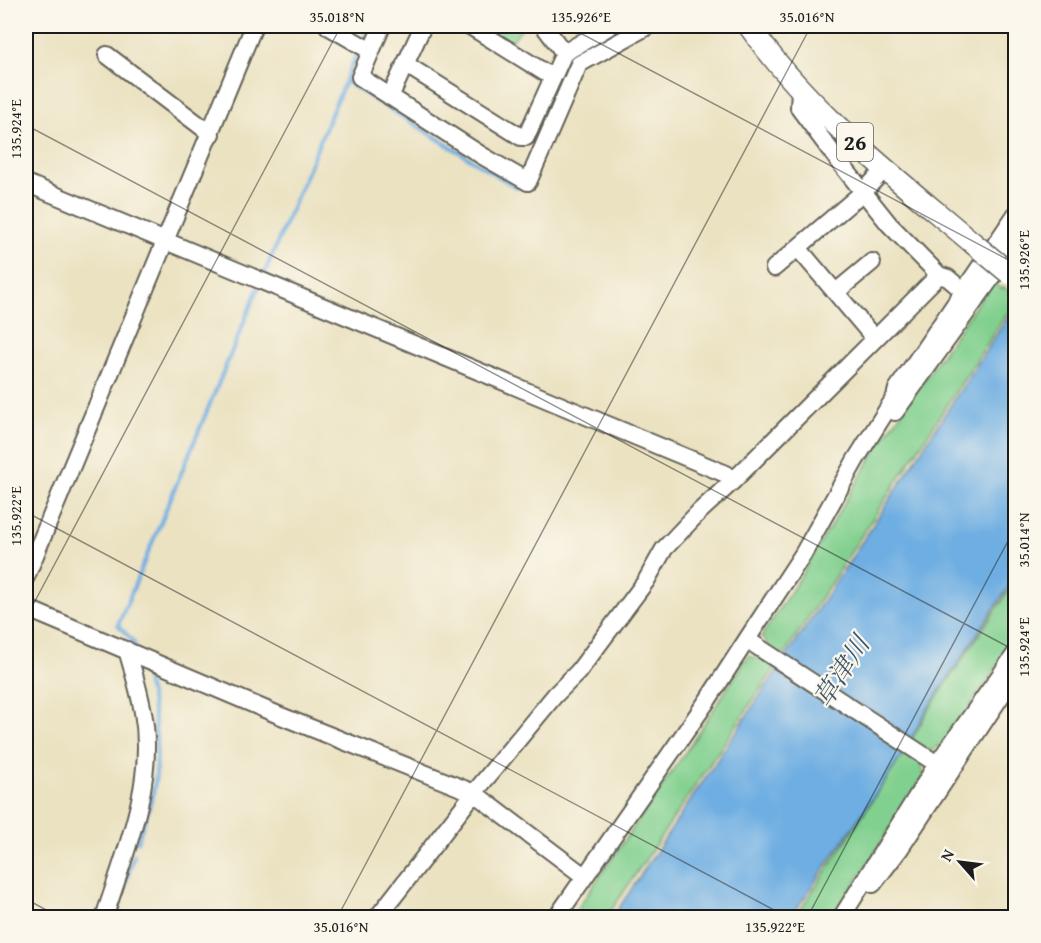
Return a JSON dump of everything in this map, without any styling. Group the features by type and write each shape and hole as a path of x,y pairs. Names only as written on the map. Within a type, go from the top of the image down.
{"main road":[{"name":"26","path":"749,26 800,89 831,121 975,244 1006,266"}],"street":[{"path":"26,577 254,26"},
{"path":"328,26 371,51"},
{"path":"382,26 360,77 528,182 579,64 648,26"},
{"path":"390,97 423,26"},
{"path":"470,26 552,77"},
{"path":"544,26 564,53"},
{"path":"405,64 520,137 526,137 564,53 610,26"},
{"path":"107,55 211,134"},
{"path":"800,89 799,108 863,192 889,224 939,275 948,278 962,290"},
{"path":"774,268 863,192 885,169"},
{"path":"26,183 726,474 734,480"},
{"path":"556,918 597,858 624,826 758,647 896,401 897,389 962,290 1016,214"},
{"path":"1006,266 1016,231"},
{"path":"597,858 611,830 794,553 837,483 983,278 1006,266 1016,241"},
{"path":"798,248 875,339"},
{"path":"836,292 872,262"},
{"path":"377,918 474,794 555,695 578,672 646,581 664,549 939,275"},
{"path":"564,918 785,581 856,459"},
{"path":"26,608 281,716 474,794 584,876"},
{"path":"758,647 930,759"},
{"path":"104,918 144,785 146,748 143,714 128,650"},
{"path":"852,918 1005,690 1008,672 1016,653"},
{"path":"841,918 930,759 1008,672"}],"green space":[{"path":"483,26 523,26 510,44"},
{"path":"992,282 1002,289 1004,287 1015,297 1015,301 783,656 767,645 761,637 799,579 879,445"},
{"path":"1015,581 1015,640 942,748 937,746 934,750 929,751 911,741 926,714"},
{"path":"749,655 753,658 759,657 776,666 607,917 571,918 685,753"},
{"path":"905,751 921,763 925,774 834,917 795,918"}],"water":[{"name":"草津川","path":"1015,306 1015,577 925,713 903,754 791,917 612,918 847,565"}],"waterway":[{"path":"365,35 369,26"},
{"path":"564,78 574,57 605,40"},
{"path":"263,277 356,55"},
{"path":"345,81 517,188"},
{"path":"136,649 133,641 118,625 259,286"},
{"path":"137,842 153,792 157,761 154,718 141,662"},
{"path":"115,918 134,855"}]}
